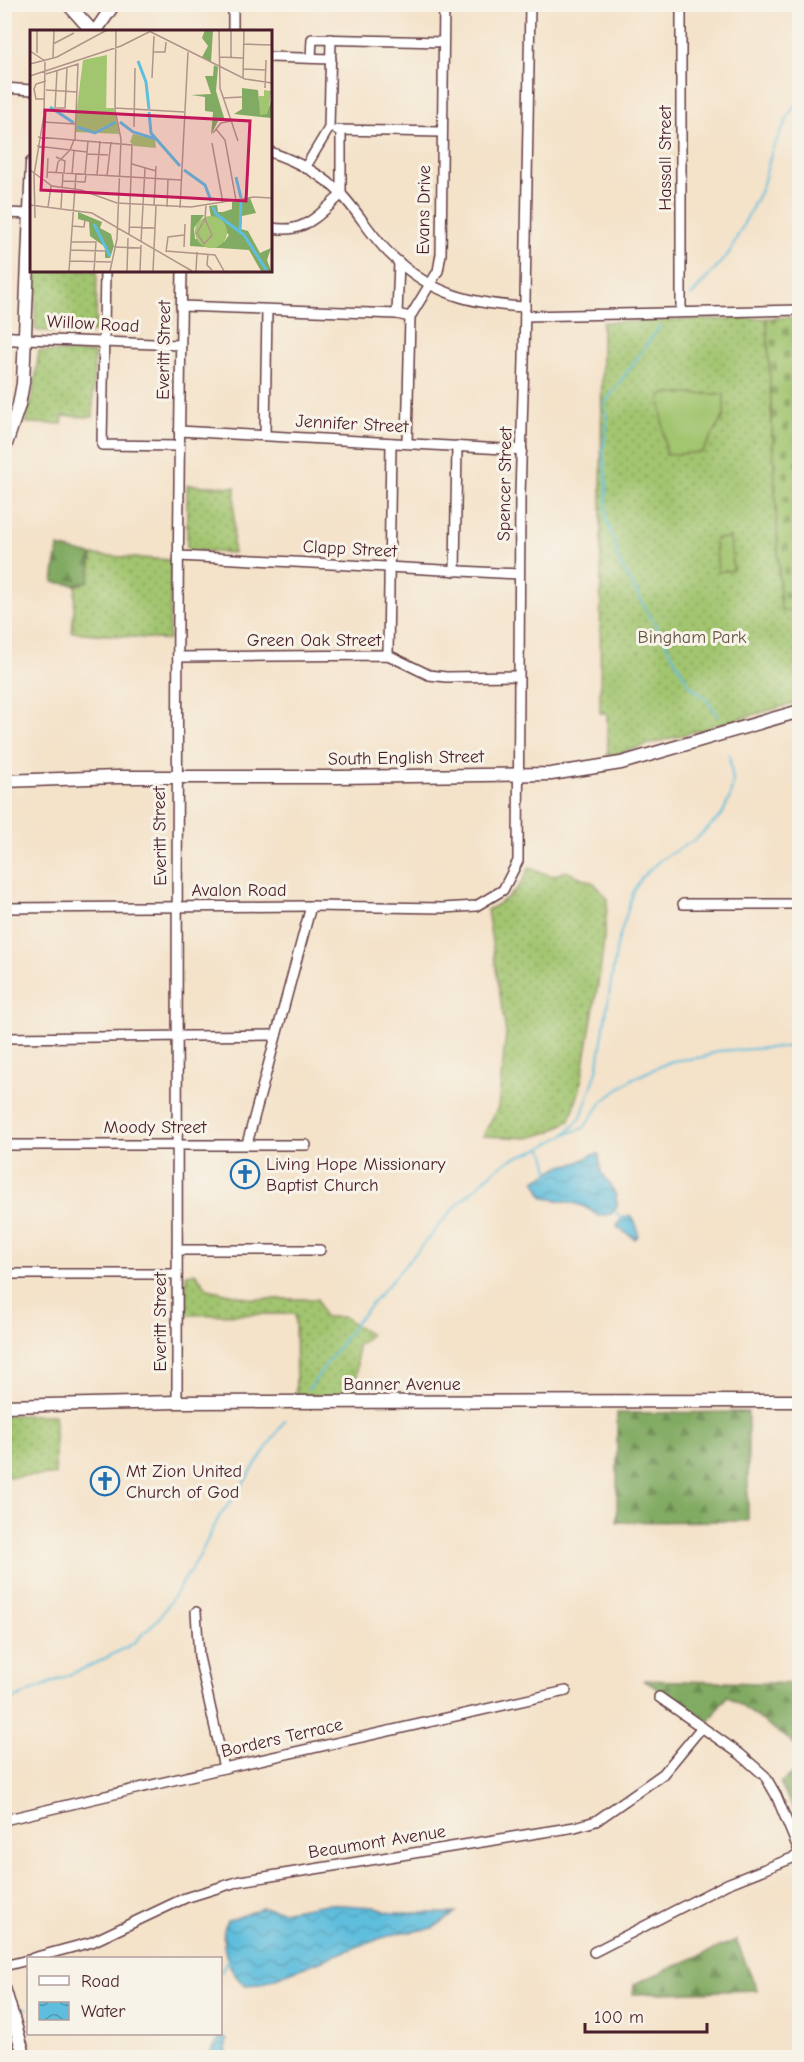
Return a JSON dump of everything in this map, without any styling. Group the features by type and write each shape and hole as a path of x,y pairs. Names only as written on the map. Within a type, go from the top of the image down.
{"street":[{"path":"68,4 92,30"},
{"path":"95,30 114,4"},
{"path":"232,30 233,4"},
{"name":"Evans Drive","path":"410,316 438,271 441,254 444,4"},
{"name":"Spencer Street","path":"437,908 476,906 503,890 518,861 519,574 530,4"},
{"name":"Hassall Street","path":"681,4 681,312"},
{"path":"311,58 312,39 443,42"},
{"path":"305,168 329,129 331,39"},
{"path":"272,57 331,59"},
{"path":"4,88 30,90"},
{"path":"329,129 442,132"},
{"path":"272,228 301,227 341,195 341,131"},
{"path":"272,153 305,168 330,184 399,262 430,285 462,299 525,311 800,310"},
{"path":"4,213 30,214 24,374 19,405 4,450"},
{"name":"Evans Drive","path":"397,314 399,262"},
{"path":"105,272 102,444 179,446"},
{"name":"Everitt Street","path":"177,1402 176,777 182,272"},
{"path":"181,306 410,316 408,443"},
{"path":"265,435 267,310"},
{"name":"Willow Road","path":"4,338 180,345"},
{"name":"Jennifer Street","path":"179,431 522,450"},
{"path":"388,655 391,442"},
{"path":"455,571 457,447"},
{"name":"Clapp Street","path":"179,556 519,574"},
{"name":"Green Oak Street","path":"178,657 388,655 429,675 446,677 518,676"},
{"name":"South English Street","path":"4,781 176,777 517,775 571,772 604,766 800,711"},
{"path":"683,904 800,903"},
{"path":"247,1144 311,906"},
{"name":"Avalon Road","path":"4,908 311,906 437,908"},
{"path":"4,1038 276,1035"},
{"name":"Moody Street","path":"4,1145 178,1143 306,1145"},
{"path":"177,1250 320,1250"},
{"path":"4,1274 177,1274"},
{"name":"Banner Avenue","path":"4,1406 177,1402 800,1401"},
{"path":"196,1612 199,1657 224,1768"},
{"name":"Borders Terrace","path":"4,1820 566,1691"},
{"path":"594,1952 727,1884 800,1854 776,1795 765,1776 740,1754 659,1697"},
{"name":"Beaumont Avenue","path":"40,1957 92,1942 184,1898 240,1881 564,1829 596,1821 663,1774 702,1727"},
{"path":"4,1966 27,1960"},
{"path":"4,1988 25,2058"}],"green space":[{"path":"36,272 97,272 96,332 38,331 35,329"},
{"path":"799,317 799,610 781,611 767,318"},
{"name":"Bingham Park","path":"767,318 781,611 799,610 799,702 608,756 607,713 600,713 602,322"},
{"path":"39,351 94,353 93,417 63,416 62,424 26,423"},
{"path":"663,394 724,394 724,416 702,452 666,455 660,398"},
{"path":"187,485 235,487 233,553 190,550 187,547"},
{"path":"730,538 733,570 718,572 715,539"},
{"path":"58,547 92,555 89,581 76,585 53,582"},
{"path":"92,555 171,560 169,640 72,632 76,585 89,581"},
{"path":"529,868 552,876 566,871 594,883 608,899 601,966 580,1089 570,1120 550,1132 529,1138 483,1136 498,1107 506,1034 487,910 512,893 522,882"},
{"path":"195,1273 208,1289 253,1299 317,1299 324,1317 344,1317 370,1335 357,1346 357,1396 296,1395 295,1314 186,1315 186,1274"},
{"path":"748,1412 748,1521 617,1522 617,1413"},
{"path":"5,1415 55,1415 55,1475 5,1477"},
{"path":"643,1680 799,1684 799,1752 791,1741 727,1696 709,1722"},
{"path":"799,1769 799,1811 795,1812 780,1783"},
{"path":"736,1940 757,1990 633,1994 634,1984"},
{"path":"5,2017 17,2057 5,2057"}],"water":[{"path":"599,1154 601,1172 616,1196 617,1207 611,1214 598,1216 579,1205 545,1198 541,1194 535,1181 560,1166 577,1163"},
{"path":"630,1215 637,1227 638,1236 635,1239 617,1225 622,1218"},
{"path":"326,1904 374,1907 391,1913 456,1913 433,1928 402,1932 372,1941 260,1984 245,1985 239,1980 226,1956 224,1929 227,1921 262,1908 286,1911"},
{"path":"221,2037 227,2040 225,2049 227,2057 207,2057"}],"waterway":[{"path":"691,296 729,253 762,188 772,150 791,111 800,100"},
{"path":"660,326 605,403 607,425 603,451 607,484 606,518 616,547 617,558 631,583 689,684 708,701 718,716"},
{"path":"566,1134 581,1117 597,1071 617,945 633,893 641,878 660,860 696,839 722,815 730,797 733,781 729,754"},
{"path":"308,1390 356,1322 457,1205 496,1169 512,1159 584,1128 602,1102 632,1079 672,1061 704,1057 718,1051 800,1046"},
{"path":"541,1148 545,1154 550,1174"},
{"path":"615,1211 623,1220"},
{"path":"4,1703 94,1664 134,1643 160,1617 199,1557 219,1517 285,1420"},
{"path":"222,1969 229,1957"},
{"path":"20,2010 27,2008"}],"place":[{"name":"Living Hope Missionary Baptist Church","path":"245,1174"},
{"name":"Mt Zion United Church of God","path":"105,1481"}]}
